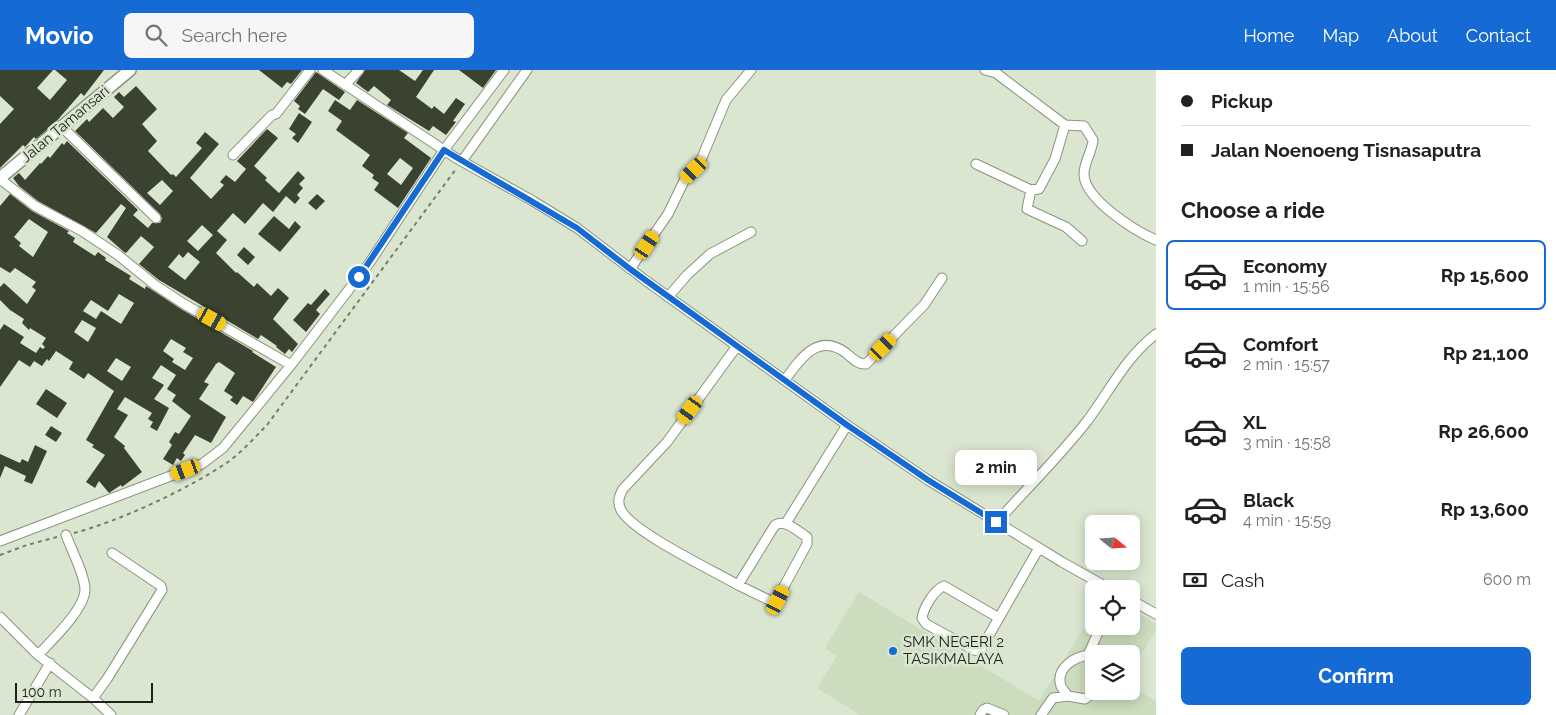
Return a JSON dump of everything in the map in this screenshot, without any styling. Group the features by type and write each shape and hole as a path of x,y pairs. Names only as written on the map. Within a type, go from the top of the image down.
{"main road":[{"name":"Jalan Tamansari","path":"0,178 129,70"}],"street":[{"path":"233,155 272,114 276,114 310,70"},
{"path":"323,70 453,155 577,228 668,297 847,425 928,480 1094,580"},
{"path":"345,85 359,70"},
{"path":"453,155 504,70"},
{"path":"0,541 202,464 223,448 291,365 453,155 527,70"},
{"path":"630,269 668,214 686,178 701,160 726,100 751,70"},
{"path":"985,70 996,73 1065,125 1084,126 1091,135 1092,146 1084,175 1092,193 1108,209 1138,232 1156,240"},
{"path":"976,164 1031,190 1036,190 1040,187 1055,159 1065,125"},
{"path":"62,127 156,218"},
{"path":"0,178 34,206 82,231 184,304 291,365"},
{"path":"1031,190 1027,209 1066,227 1082,241"},
{"path":"668,297 687,275 710,254 751,232"},
{"path":"785,380 806,354 822,346 830,345 844,351 860,364 866,364 924,305 942,278"},
{"path":"996,522 1089,418 1139,346 1156,334"},
{"path":"737,346 667,442 624,489 619,497 619,504 625,516 653,537 738,585 772,603 778,600 808,541 807,537 786,523 780,523 775,526 738,585"},
{"path":"786,523 847,425"},
{"path":"38,655 77,610 84,595 84,583 66,535"},
{"path":"998,618 944,586 937,590 924,611 922,618 926,624 978,651 998,618 1039,548"},
{"path":"93,698 107,679 162,590 161,586 112,553"},
{"path":"1140,605 1156,614"},
{"path":"0,617 38,655 93,698 111,715"},
{"path":"1068,696 1061,686 1060,677 1070,661 1085,656"},
{"path":"20,715 50,663"},
{"path":"1041,715 1053,698 1068,696 1085,699"},
{"path":"980,715 987,708 1004,715"}],"shaded area":[{"name":"SMK NEGERI 2 TASIKMALAYA","path":"859,592 1039,701 1085,626 1085,635 1140,635 1140,614 1156,624 1156,630 1140,656 1140,645 1085,645 1085,700 1140,700 1140,691 1156,701 1156,715 860,715 817,688 837,656 825,648"}],"building":[{"path":"0,70 53,70 37,88 50,100 67,80 55,70 104,70 84,96 81,93 55,123 36,139 34,137 25,147 23,145 0,168 0,124 14,109 0,96"},
{"path":"259,70 302,70 291,84 287,82 282,88"},
{"path":"365,70 399,70 415,81 423,70 434,70 416,97 432,109 434,106 444,114 456,98 465,104 453,121 456,122 446,135 433,126 429,131 387,105 391,100 374,86 368,92 356,83"},
{"path":"459,70 496,70 483,88"},
{"path":"316,72 345,92 339,100 323,89 305,114 298,109 300,106 294,101"},
{"path":"136,86 157,109 142,124 157,141 148,151 171,175 173,174 176,177 202,148 196,143 205,132 219,144 190,178 211,199 224,185 220,182 226,175 235,182 246,169 237,161 267,129 278,138 254,166 279,193 298,171 305,178 299,184 303,188 297,195 300,198 295,204 286,196 273,212 263,203 245,224 233,213 217,231 227,240 216,253 236,273 254,287 257,283 271,296 278,288 289,298 273,319 298,344 292,352 289,349 285,354 261,335 258,339 159,280 139,264 154,247 141,236 126,253 124,252 107,237 126,208 121,204 96,233 38,201 19,186 13,178 19,173 25,180 40,163 48,156 50,158 62,143 64,145 67,141 138,210 133,215 148,228 152,223 160,223 162,219 160,214 75,131 87,119 89,122 103,108 113,118 124,107 114,97 119,92 124,97","holes":["162,180 173,191 160,205 147,193","202,225 213,235 198,251 187,241","188,252 200,262 185,280 168,267 179,254 183,258"]},
{"path":"335,100 350,110 357,100 408,133 404,138 431,158 398,208 374,190 379,183 372,178 374,175 362,166 370,155 336,130 342,121 328,111","holes":["400,158 413,168 401,185 387,174"]},
{"path":"299,113 312,122 298,143 292,138 296,134 289,129"},
{"path":"10,194 32,211 69,231 67,233 75,238 73,242 95,256 98,252 106,258 105,260 131,276 129,279 145,289 146,286 276,367 253,402 243,396 237,405 230,400 233,397 224,391 235,373 219,362 216,364 204,382 209,384 199,399 226,417 211,443 195,435 183,453 185,455 181,461 177,458 173,465 163,459 172,445 169,442 175,432 179,434 191,416 172,401 176,395 167,389 176,375 161,365 152,378 164,385 154,399 169,408 157,431 150,427 153,422 148,419 152,413 125,397 117,409 128,415 114,437 125,446 124,448 142,472 122,487 121,485 109,493 99,481 95,488 86,482 105,455 92,447 94,445 86,440 114,391 88,373 84,379 69,369 73,362 56,351 49,361 47,359 42,366 34,361 30,367 19,360 0,387 0,330 4,324 24,337 20,343 36,353 40,347 43,349 45,347 42,344 46,338 30,328 29,330 22,323 24,319 10,310 0,300 0,287 4,283 27,304 36,290 32,287 36,282 15,268 10,273 0,267 0,206","holes":["29,219 48,232 33,257 19,246 21,243 14,237","119,294 134,303 121,324 101,311 96,319 83,311 91,300 108,311","82,320 96,328 88,342 74,332","171,339 186,348 183,352 193,358 185,370 172,362 174,359 163,351","116,358 131,367 122,381 107,371"]},
{"path":"317,194 325,201 316,210 308,203"},
{"path":"274,216 289,229 295,221 301,227 280,252 258,234"},
{"path":"244,247 255,257 248,265 237,255"},
{"path":"325,289 330,294 316,310 320,314 306,332 293,320 308,303 311,305"},
{"path":"46,389 67,403 57,418 36,404"},
{"path":"51,426 62,433 56,442 45,435"},
{"path":"35,445 47,451 32,484 24,481 26,476 5,466 0,478 0,454 20,463 22,459 28,462"}],"place":[{"name":"SMK NEGERI 2 TASIKMALAYA","path":"893,651"}],"route":[{"path":"359,277 444,150 534,201 577,228 630,269 847,425 928,480 996,522"}]}
